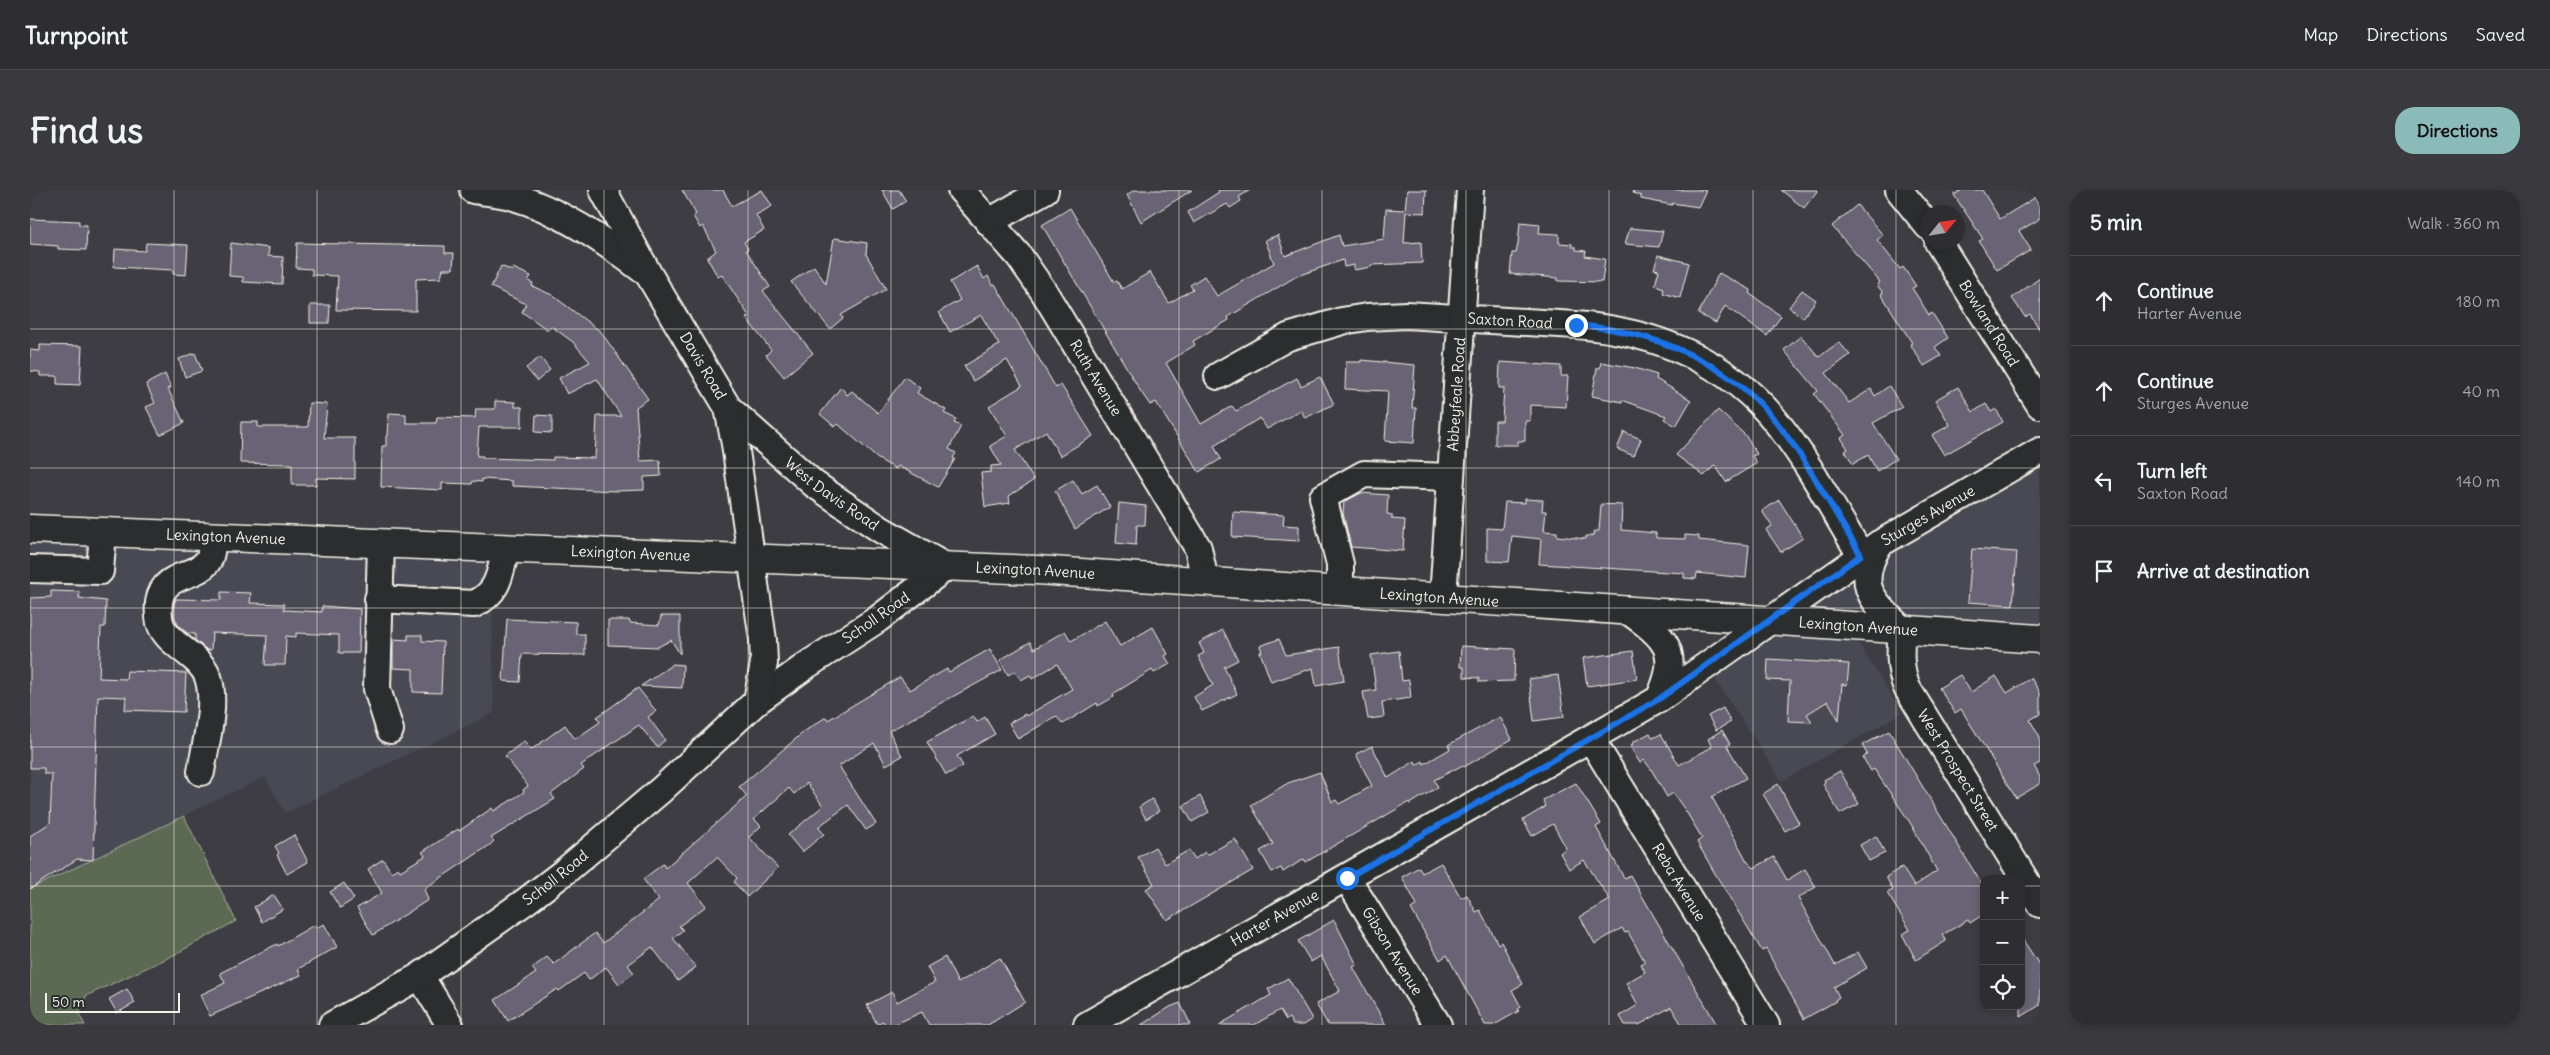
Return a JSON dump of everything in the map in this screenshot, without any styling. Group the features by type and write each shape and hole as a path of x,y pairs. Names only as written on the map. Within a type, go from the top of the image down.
{"main road":[{"name":"Lexington Avenue","path":"30,529 753,560 1037,570 2040,639"}],"street":[{"path":"473,190 517,193 608,245 649,275"},
{"name":"Davis Road","path":"603,190 649,275 728,408 753,560"},
{"name":"Ruth Avenue","path":"961,190 1019,256 1044,292 1187,528 1198,548 1205,581"},
{"path":"989,222 1045,190"},
{"name":"Abbeyfeale Road","path":"1444,598 1470,190"},
{"path":"1899,190 1920,216"},
{"name":"Bowland Road","path":"1943,250 2040,405"},
{"name":"Saxton Road","path":"1218,376 1288,337 1342,320 1406,314 1604,327 1638,334 1696,356 1743,387 1778,424 1870,550"},
{"name":"West Davis Road","path":"728,408 814,484 880,529 946,567"},
{"name":"Sturges Avenue","path":"1769,620 1870,550 2040,451"},
{"path":"1340,591 1340,564 1323,497 1364,474 1451,477"},
{"path":"30,569 100,571 103,532"},
{"path":"201,772 211,703 208,678 200,663 163,629 159,617 161,596 165,588 174,578 202,567 209,558 213,537"},
{"path":"381,543 377,689 390,730"},
{"path":"378,599 474,604 486,598 493,591 506,549"},
{"path":"1870,550 1867,580 1875,600 1902,630"},
{"path":"753,560 764,640 764,664 756,701"},
{"name":"Scholl Road","path":"332,1025 420,976 564,872 661,790 756,701 878,619 946,567"},
{"path":"1627,610 1654,629 1668,650 1671,671 1659,699"},
{"name":"Harter Avenue","path":"1101,1022 1659,699 1769,620"},
{"name":"West Prospect Street","path":"1902,630 1900,663 1901,674 1907,688 2040,904"},
{"name":"Reba Avenue","path":"1590,739 1766,1025"},
{"name":"Gibson Avenue","path":"1347,878 1438,1025"},
{"path":"420,976 450,1025"}],"shaded area":[{"path":"2040,463 2040,655 1922,635 1849,628 1902,713 1782,781 1713,676 1923,529"},
{"path":"30,526 491,547 494,713 285,813 265,777 30,889"}],"green space":[{"path":"184,816 236,921 170,957 86,996 79,1014 85,1025 37,1025 30,1013 30,889"}],"building":[{"path":"682,190 723,190 732,206 762,190 772,206 756,215 764,230 744,242 748,249 746,250 770,287 763,291 813,353 784,377 766,355 771,350 746,318 749,316 722,275 718,277 707,258 716,251 703,226 700,228 693,216 696,214"},
{"path":"882,190 899,190 906,201 893,209"},
{"path":"1134,190 1192,190 1141,222 1127,195"},
{"path":"1218,190 1250,190 1239,197 1241,201 1230,208 1227,204 1194,223 1188,212 1219,192"},
{"path":"1407,190 1426,190 1425,213 1406,212 1404,243 1421,242 1422,263 1371,265 1371,267 1354,270 1354,265 1344,267 1343,260 1297,276 1228,317 1229,320 1193,341 1195,345 1166,363 1201,424 1232,406 1236,411 1297,378 1301,386 1320,377 1334,404 1305,418 1301,410 1267,429 1260,418 1214,446 1221,459 1199,472 1156,402 1150,405 1141,392 1042,225 1070,208 1114,282 1117,281 1122,289 1150,272 1169,303 1193,289 1190,285 1204,276 1217,296 1274,263 1265,240 1278,235 1285,256 1339,235 1342,246 1384,239 1386,209 1405,210"},
{"path":"1634,190 1706,190 1698,207 1672,203 1672,205 1641,199 1641,196 1633,193"},
{"path":"1781,190 1818,190 1804,208"},
{"path":"1962,190 1982,190 2000,219 2036,197 2040,205 2040,219 2019,231 2031,250 1997,270 1979,241 1983,239 1965,212 1965,205 1961,205 1954,195"},
{"path":"1857,205 1883,235 1877,240 1900,269 1903,267 1916,286 1912,288 1929,315 1932,313 1948,338 1935,347 1941,356 1924,366 1881,294 1883,293 1877,285 1880,282 1832,226"},
{"path":"30,219 79,221 79,225 87,225 86,250 58,249 58,246 30,244"},
{"path":"1520,222 1540,224 1539,233 1559,234 1559,243 1572,244 1572,247 1576,247 1576,250 1586,251 1585,256 1605,259 1602,282 1558,281 1558,278 1510,274 1512,253 1516,253 1518,244"},
{"path":"1630,228 1663,231 1659,247 1625,244"},
{"path":"834,238 867,243 866,254 886,289 841,315 843,318 830,329 791,282 814,266 826,284"},
{"path":"146,243 188,245 186,275 173,274 173,270 114,267 115,249 145,251"},
{"path":"231,243 269,248 268,256 283,257 282,284 243,282 243,277 229,276"},
{"path":"297,243 445,246 445,253 454,253 453,269 443,269 441,278 416,279 416,311 336,310 338,276 312,275 312,269 296,268"},
{"path":"1658,255 1689,263 1680,298 1663,293 1664,288 1655,285 1659,270 1654,269"},
{"path":"501,266 512,271 513,268 531,276 528,281 533,283 532,286 552,295 601,332 648,399 636,407 640,461 660,460 661,476 644,477 644,490 616,491 512,486 512,481 482,479 482,482 473,481 472,484 442,483 442,490 381,487 382,446 386,446 389,413 406,414 406,423 436,423 437,417 475,418 476,409 495,409 495,401 515,402 515,407 522,407 522,427 479,427 477,456 483,456 483,458 553,460 553,457 595,458 597,416 621,416 597,379 567,394 559,378 590,362 573,342 551,326 548,330 522,312 526,304 491,287"},
{"path":"977,266 984,279 988,276 993,285 995,284 1056,388 1061,385 1093,436 1060,456 1046,431 1015,450 1034,480 1009,496 1010,503 985,507 981,473 991,472 991,466 1001,465 990,446 1007,436 989,406 1022,386 1007,360 973,381 964,366 999,345 981,315 950,332 939,312 960,300 950,282"},
{"path":"1719,273 1751,290 1750,294 1781,316 1767,336 1725,306 1716,323 1698,314"},
{"path":"2040,278 2040,330 2030,314 2025,317 2012,298"},
{"path":"1802,290 1816,300 1803,318 1789,307"},
{"path":"310,305 330,305 329,323 310,323"},
{"path":"1801,336 1819,357 1839,342 1850,355 1826,373 1849,403 1871,389 1875,396 1889,386 1902,407 1873,423 1896,459 1877,471 1868,455 1853,464 1845,451 1848,449 1841,438 1845,435 1814,394 1818,391 1784,350"},
{"path":"40,345 82,346 80,385 57,384 57,376 40,376 40,372 30,371 30,350 40,351"},
{"path":"195,353 202,371 185,377 179,359"},
{"path":"540,357 550,370 537,381 526,368"},
{"path":"1361,360 1415,365 1412,408 1416,408 1414,443 1385,441 1388,391 1345,389 1346,362 1361,362"},
{"path":"1500,362 1561,366 1561,376 1568,376 1566,407 1530,405 1530,421 1525,421 1525,441 1518,441 1518,445 1495,445 1495,421 1502,421 1504,388 1499,388"},
{"path":"1601,362 1635,368 1657,375 1656,379 1691,400 1676,426 1664,419 1666,416 1622,400 1622,402 1592,396 1597,368 1600,368"},
{"path":"165,374 171,388 168,389 184,423 160,435 146,407 155,403 146,384"},
{"path":"905,377 920,388 917,393 946,410 944,413 956,419 954,423 961,426 949,449 956,453 953,458 955,459 938,487 898,466 896,469 878,459 838,424 835,427 820,414 841,387 847,395 852,391 878,413"},
{"path":"1958,387 1973,412 1986,404 1991,412 1996,409 2003,422 1944,455 1932,435 1950,425 1935,400"},
{"path":"309,403 327,404 324,438 355,438 355,479 316,478 316,485 292,485 292,464 240,463 241,422 258,422 258,427 308,427"},
{"path":"1718,410 1745,435 1757,454 1752,456 1757,463 1726,482 1715,465 1704,476 1676,455"},
{"path":"536,415 552,416 552,433 535,432"},
{"path":"1624,432 1641,439 1634,456 1617,449"},
{"path":"1073,480 1082,494 1097,485 1110,507 1075,529 1055,491"},
{"path":"1361,493 1388,495 1387,514 1392,515 1392,519 1405,520 1403,551 1351,547 1343,513 1344,502"},
{"path":"1525,499 1543,500 1542,511 1546,511 1544,531 1557,532 1557,536 1586,539 1586,536 1593,536 1594,531 1599,531 1601,504 1622,505 1621,530 1656,533 1656,538 1685,539 1685,535 1699,536 1699,540 1749,545 1746,578 1697,573 1696,579 1684,578 1684,573 1539,564 1541,539 1512,536 1509,562 1487,561 1487,528 1502,529 1505,502 1525,503"},
{"path":"1779,500 1803,538 1781,552 1766,530 1772,526 1762,511"},
{"path":"1119,503 1146,506 1145,525 1137,525 1136,545 1116,543"},
{"path":"1233,512 1284,515 1283,525 1299,526 1299,541 1232,537"},
{"path":"1972,549 2017,552 2013,605 1968,602"},
{"path":"51,591 80,592 79,598 106,601 105,627 101,627 99,678 126,679 127,671 186,673 184,712 125,710 126,697 98,696 93,860 77,859 30,889 30,836 50,823 52,774 44,774 44,768 30,768 30,598 51,597"},
{"path":"221,592 251,593 250,603 284,604 284,610 322,612 322,606 360,609 359,653 339,653 339,635 296,633 296,637 286,636 285,665 265,665 267,635 212,633 211,650 207,650 195,640 195,634 187,633 178,625 174,615 174,604 176,599 221,600"},
{"path":"661,616 680,616 680,654 671,640 658,647 608,645 608,620 629,620 630,623 659,625"},
{"path":"507,619 576,622 576,634 585,634 585,655 522,654 520,682 503,681"},
{"path":"1105,621 1120,646 1153,627 1168,654 1165,656 1170,664 1154,673 1152,670 1113,694 1114,697 1098,706 1097,703 1063,724 1056,716 1018,739 1009,723 1025,714 1026,716 1072,689 1057,664 1032,679 1030,675 1021,680 1015,671 1008,675 1000,660 1030,642 1034,649 1065,631 1071,641"},
{"path":"1223,630 1238,660 1224,667 1237,694 1202,711 1194,697 1213,685 1198,656 1204,653 1199,643"},
{"path":"408,635 422,635 422,641 443,642 441,693 413,692 413,669 393,668 393,639 408,640"},
{"path":"1279,639 1286,655 1339,647 1344,681 1316,686 1313,668 1271,682 1260,652 1262,652 1260,646"},
{"path":"1461,646 1515,649 1514,681 1479,682 1479,678 1464,677 1464,667 1460,667"},
{"path":"990,649 1002,670 889,731 902,756 886,765 874,743 839,766 876,824 866,830 848,805 818,827 824,834 802,852 788,835 823,806 807,783 794,794 789,788 754,819 761,826 749,837 778,868 747,897 734,882 737,878 717,857 688,883 706,906 679,926 683,930 673,938 696,967 678,981 652,947 628,965 634,973 619,984 606,967 589,980 584,973 559,991 557,989 508,1021 495,1000 536,973 532,968 547,957 554,964 595,933 603,943 659,900 643,879 663,864 665,868 747,796 739,787 805,731 826,717 828,720 900,677 910,690 947,669 949,672"},
{"path":"1399,651 1402,681 1409,680 1411,698 1382,702 1384,717 1368,719 1363,692 1376,690 1371,655"},
{"path":"1633,651 1637,679 1587,686 1583,658"},
{"path":"1768,659 1849,664 1847,685 1842,684 1839,720 1828,701 1807,714 1812,722 1788,721 1790,681 1767,680"},
{"path":"673,664 683,665 682,688 641,686"},
{"path":"1558,675 1564,717 1534,721 1529,679"},
{"path":"1960,675 1971,692 1996,676 2007,693 2031,678 2040,692 2040,714 2030,720 2040,738 2040,763 2034,766 2040,777 2040,784 2016,798 1961,709 1955,713 1939,688"},
{"path":"638,688 656,711 648,717 665,740 657,747 639,725 581,765 584,769 551,794 555,799 491,838 494,841 490,845 424,889 428,900 373,935 357,908 382,893 368,869 383,859 391,872 398,868 400,871 425,856 422,852 458,829 459,831 492,808 494,811 524,792 523,790 528,786 505,756 524,741 531,750 565,725 575,739 600,722 597,717"},
{"path":"1723,708 1731,722 1716,730 1708,716"},
{"path":"973,716 977,722 985,717 995,734 957,756 963,766 946,775 927,742"},
{"path":"1500,717 1512,739 1464,767 1463,765 1434,780 1438,787 1306,862 1304,859 1283,872 1281,868 1272,872 1260,851 1273,844 1251,805 1288,783 1320,772 1332,802 1336,800 1339,804 1372,786 1356,754 1372,746 1388,778 1415,761 1416,765 1423,761 1424,764 1450,749 1448,745"},
{"path":"1722,730 1730,744 1727,746 1746,778 1712,797 1747,861 1754,868 1774,857 1787,880 1805,869 1816,887 1798,898 1835,965 1858,952 1867,968 1834,987 1839,997 1836,1001 1804,1019 1766,949 1762,951 1697,842 1702,838 1687,813 1673,793 1667,797 1651,769 1644,760 1640,763 1631,748 1633,742 1650,733 1653,738 1661,734 1679,765 1712,747 1708,739"},
{"path":"1889,731 1980,881 1980,917 1970,923 1968,920 1942,935 1946,941 1916,960 1902,934 1910,930 1887,893 1893,890 1886,877 1902,867 1914,886 1937,871 1911,824 1874,769 1871,771 1863,758 1867,754 1862,745"},
{"path":"1840,771 1859,804 1840,814 1823,784 1824,780"},
{"path":"1576,783 1601,824 1596,827 1623,876 1625,878 1630,875 1717,1025 1682,1025 1671,1007 1639,1025 1625,1025 1620,1016 1638,1005 1626,983 1645,972 1641,964 1645,962 1628,932 1625,933 1622,928 1595,944 1580,917 1610,900 1584,860 1569,869 1560,853 1566,848 1553,824 1532,836 1523,820 1545,807 1543,800"},
{"path":"1778,784 1799,823 1785,831 1763,794"},
{"path":"1200,796 1209,812 1192,822 1183,806"},
{"path":"1152,799 1159,811 1146,819 1139,807"},
{"path":"294,835 308,862 287,874 277,855 279,853 275,846"},
{"path":"1876,836 1885,853 1869,861 1860,845"},
{"path":"1235,839 1253,870 1167,920 1146,889 1154,884 1138,857 1155,847 1165,864 1189,850 1195,859 1205,852 1207,855"},
{"path":"1441,863 1461,898 1467,895 1476,912 1480,910 1498,944 1501,942 1523,984 1512,990 1521,1007 1518,1009 1519,1011 1494,1025 1485,1025 1447,955 1440,960 1411,909 1417,905 1402,877 1419,867 1422,873"},
{"path":"344,883 354,899 340,908 330,892"},
{"path":"274,895 283,909 262,922 254,907"},
{"path":"1334,920 1357,965 1353,967 1386,1025 1328,1025 1316,1004 1340,991 1321,956 1311,962 1298,941"},
{"path":"324,924 337,947 298,969 301,975 210,1016 200,995 225,983 220,973 277,944 278,946 314,925 316,928"},
{"path":"2025,943 2040,966 2040,1005 2021,1017 2021,1010 2025,1010"},
{"path":"945,957 958,983 1000,958 1025,1002 988,1025 929,1025 922,1012 893,1025 885,1025 883,1021 877,1024 867,1005 892,992 897,1002 935,982 927,967"},
{"path":"1288,978 1312,1019 1303,1025 1293,1025 1289,1018 1286,1020 1280,1010 1254,1025 1219,1025 1271,995 1268,989"},
{"path":"127,989 135,1003 117,1013 109,999"},
{"path":"1180,1003 1191,1025 1141,1025 1170,1007"}],"route":[{"path":"1347,878 1659,699 1861,555 1778,424 1743,387 1696,356 1666,344 1638,334 1604,327 1576,325"}]}
